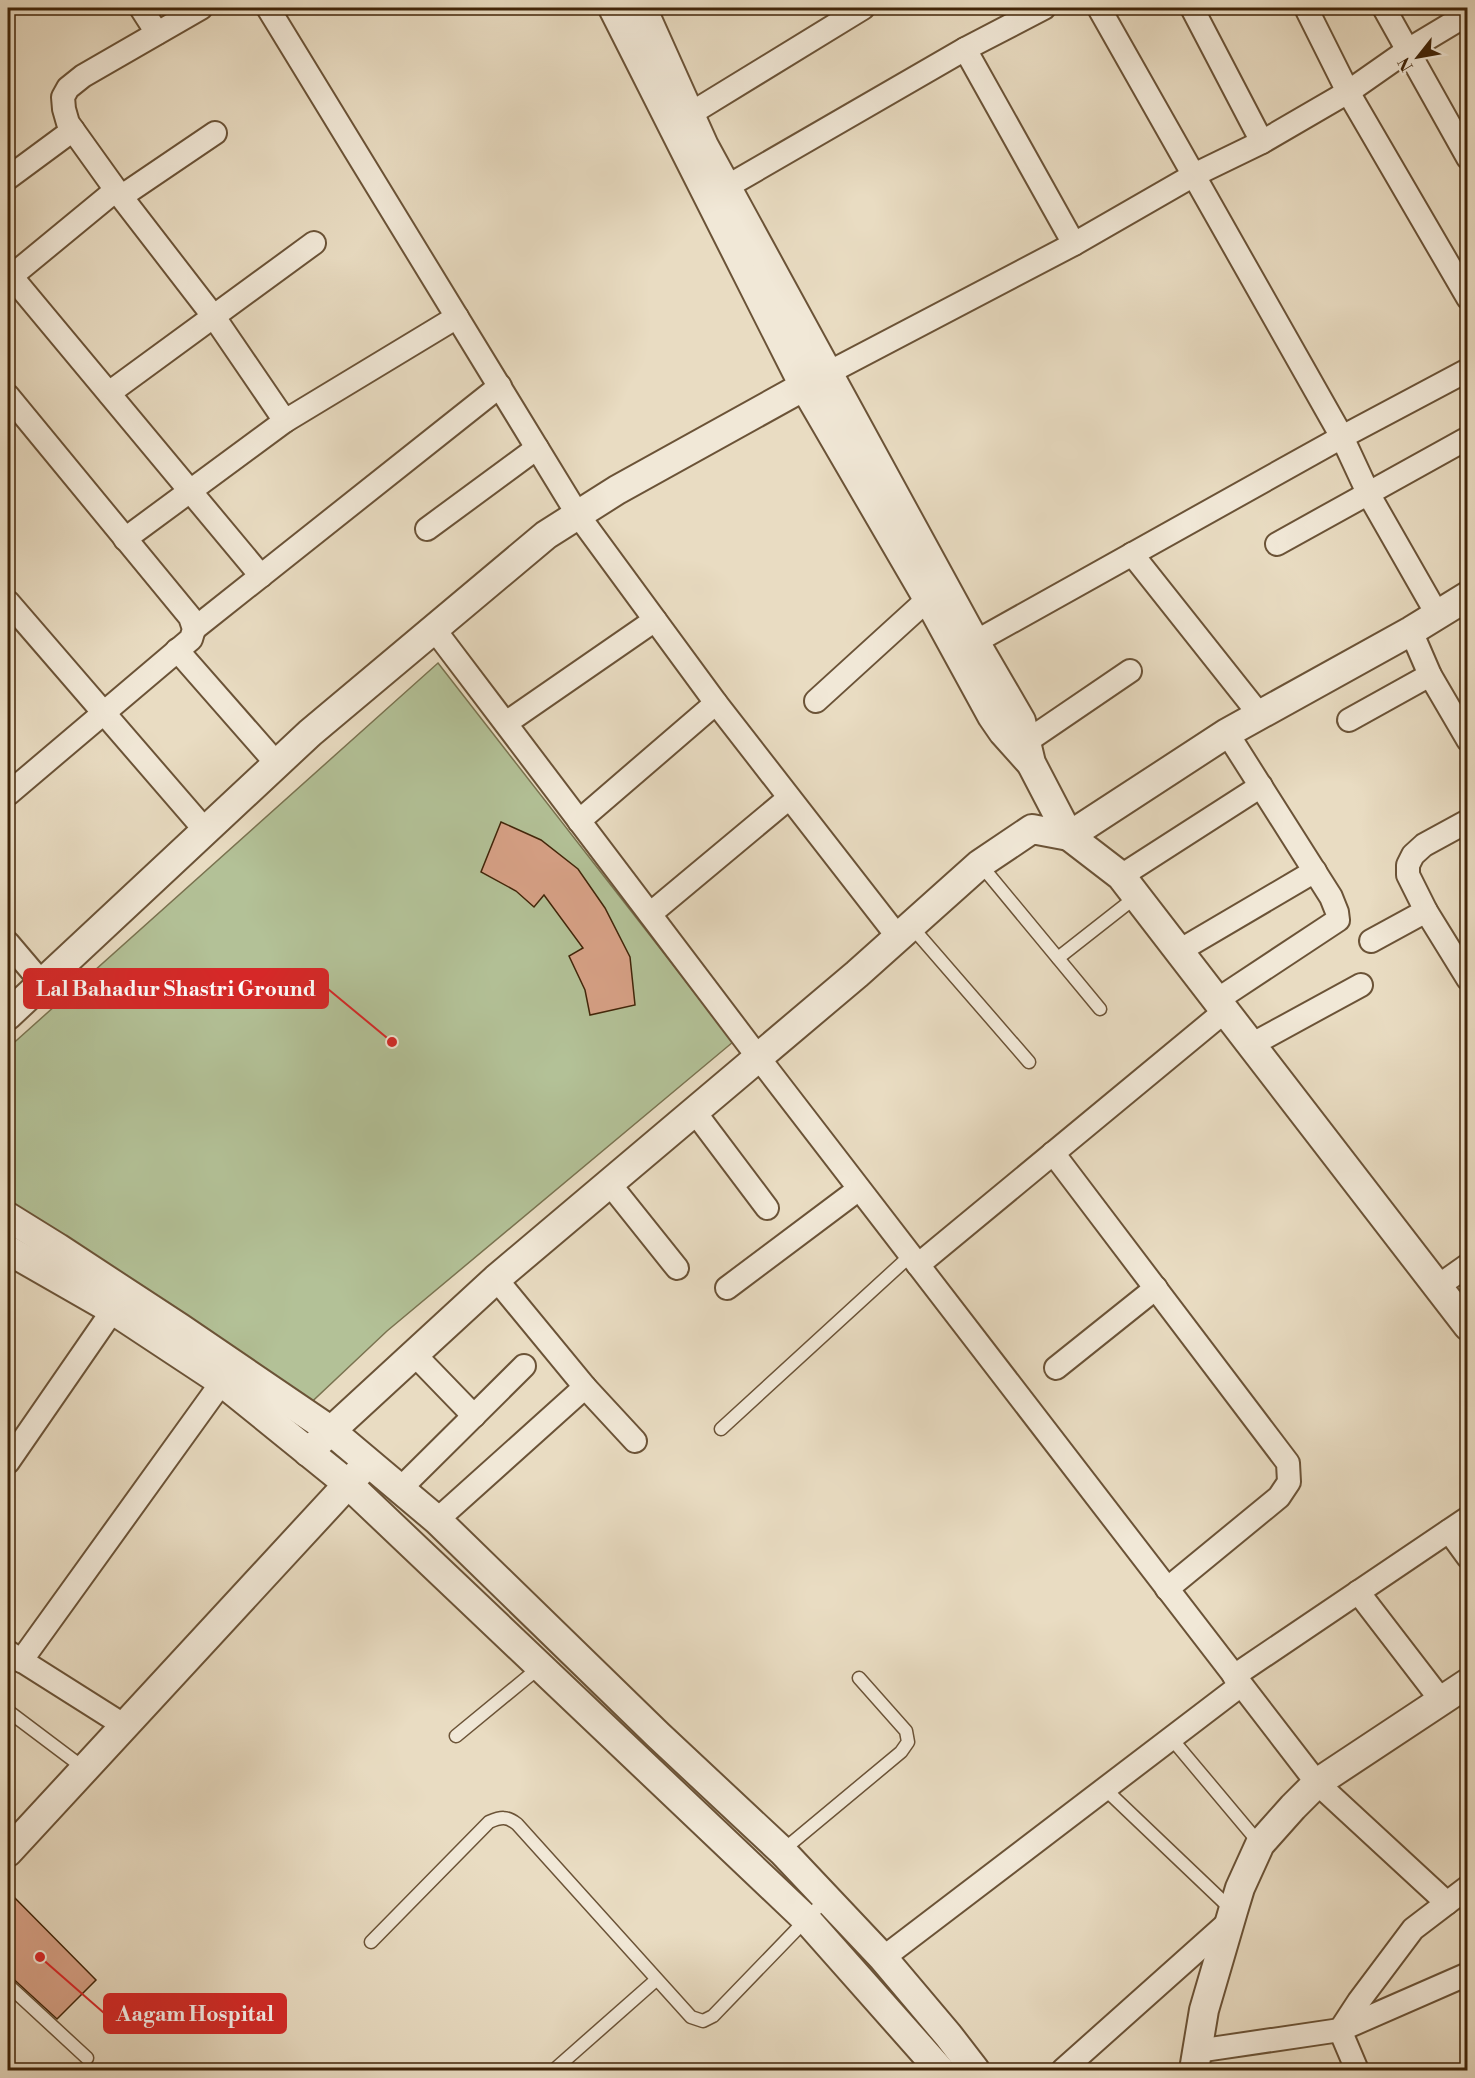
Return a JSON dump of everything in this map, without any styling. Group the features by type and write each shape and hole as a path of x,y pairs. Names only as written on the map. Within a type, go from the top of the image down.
{"street":[{"path":"141,8 157,33"},
{"path":"201,8 83,76 68,88 63,97 64,109 68,123 214,316 285,421"},
{"path":"268,8 578,515 789,798 905,932"},
{"path":"613,8 816,379 928,599 992,716 1024,750 1069,836 1129,886 1467,1326"},
{"path":"642,8 704,146 728,186 816,379 1021,721 1024,750"},
{"path":"690,114 863,8"},
{"path":"728,186 965,49 1044,8"},
{"path":"1099,8 1342,437 1369,495 1437,614"},
{"path":"1192,8 1262,142"},
{"path":"1306,8 1348,92 1467,298"},
{"path":"1384,8 1466,150"},
{"path":"8,1015 310,734 546,535 616,490 816,379 1074,244 1194,176 1262,142 1348,92 1408,50 1467,14"},
{"path":"965,49 1074,244"},
{"path":"8,178 73,130"},
{"path":"215,134 119,193 9,278 109,393 261,576"},
{"path":"109,393 314,243"},
{"path":"125,539 285,421 457,317"},
{"path":"975,642 1342,437 1467,370"},
{"path":"194,628 500,387"},
{"path":"8,396 190,617 194,628 191,639 8,794"},
{"path":"1277,544 1369,495 1467,438"},
{"path":"427,530 537,448"},
{"path":"1132,554 1259,714"},
{"path":"308,1452 496,1278 905,932 981,864 1032,829 1069,836 1227,733 1411,631 1467,596"},
{"path":"816,700 928,599"},
{"path":"8,602 206,830"},
{"path":"506,723 655,620"},
{"path":"434,629 859,1189 1317,1783 1447,1903"},
{"path":"1411,631 1430,675 1467,740"},
{"path":"177,650 277,764"},
{"path":"1024,750 1130,671"},
{"path":"1349,720 1430,675"},
{"path":"579,821 716,703"},
{"path":"914,1260 1053,1153 1221,1006 1338,920 1338,912 1315,871 1227,733"},
{"path":"1129,886 1261,786"},
{"path":"650,914 789,798"},
{"path":"1467,820 1424,845 1413,855 1408,865 1408,875 1426,910 1467,979"},
{"path":"1179,951 1315,871"},
{"path":"1371,941 1426,910"},
{"path":"8,943 42,983"},
{"path":"1251,1045 1361,985"},
{"path":"694,1111 766,1208"},
{"path":"1053,1153 1288,1463 1289,1482 1280,1497 1167,1589"},
{"path":"609,1183 677,1268"},
{"path":"727,1288 859,1189"},
{"path":"8,1217 180,1328 330,1430 369,1461 437,1521 658,1735 782,1851 883,1958 975,2070"},
{"path":"8,1250 113,1310 222,1382 348,1484 807,1920 940,2070"},
{"path":"1437,1287 1467,1265"},
{"path":"496,1278 585,1387 635,1441"},
{"path":"1056,1368 1156,1288"},
{"path":"8,1462 113,1310"},
{"path":"414,1354 474,1416"},
{"path":"400,1489 524,1366"},
{"path":"124,1726 72,1691 14,1657 222,1382"},
{"path":"437,1521 585,1387"},
{"path":"8,1852 369,1461"},
{"path":"883,1958 1171,1738 1238,1680 1358,1592 1467,1518"},
{"path":"1449,1531 1467,1557"},
{"path":"1358,1592 1441,1700"},
{"path":"1467,1683 1317,1783 1260,1844 1240,1888 1232,1915 1204,2010 1196,2061 1340,2030 1467,1974"},
{"path":"1340,2030 1413,1929 1467,1887"},
{"path":"1063,2070 1232,1915"},
{"path":"1340,2030 1357,2070"}],"lane":[{"path":"981,864 1100,1009"},
{"path":"1058,958 1129,886"},
{"path":"905,932 1029,1062"},
{"path":"721,1429 914,1260"},
{"path":"456,1736 541,1666"},
{"path":"782,1851 901,1752 908,1742 906,1731 859,1678"},
{"path":"8,1711 85,1769"},
{"path":"1171,1738 1260,1844"},
{"path":"1105,1789 1232,1915"},
{"path":"371,1942 489,1822 499,1818 509,1818 517,1824 656,1980 691,2017 703,2021 712,2016 827,1898"},
{"path":"554,2070 656,1980"},
{"path":"8,1984 87,2058"}],"green space":[{"path":"438,663 733,1042 387,1331 302,1411 8,1232 8,1048"}],"building":[{"path":"501,822 541,840 578,869 605,908 630,957 635,1005 590,1015 585,990 569,956 583,948 544,895 534,907 516,891 481,872"},
{"path":"8,1891 96,1980 57,2019 8,1974"}],"place":[{"name":"Lal Bahadur Shastri Ground","path":"392,1042"},
{"name":"Aagam Hospital","path":"40,1957"}]}
